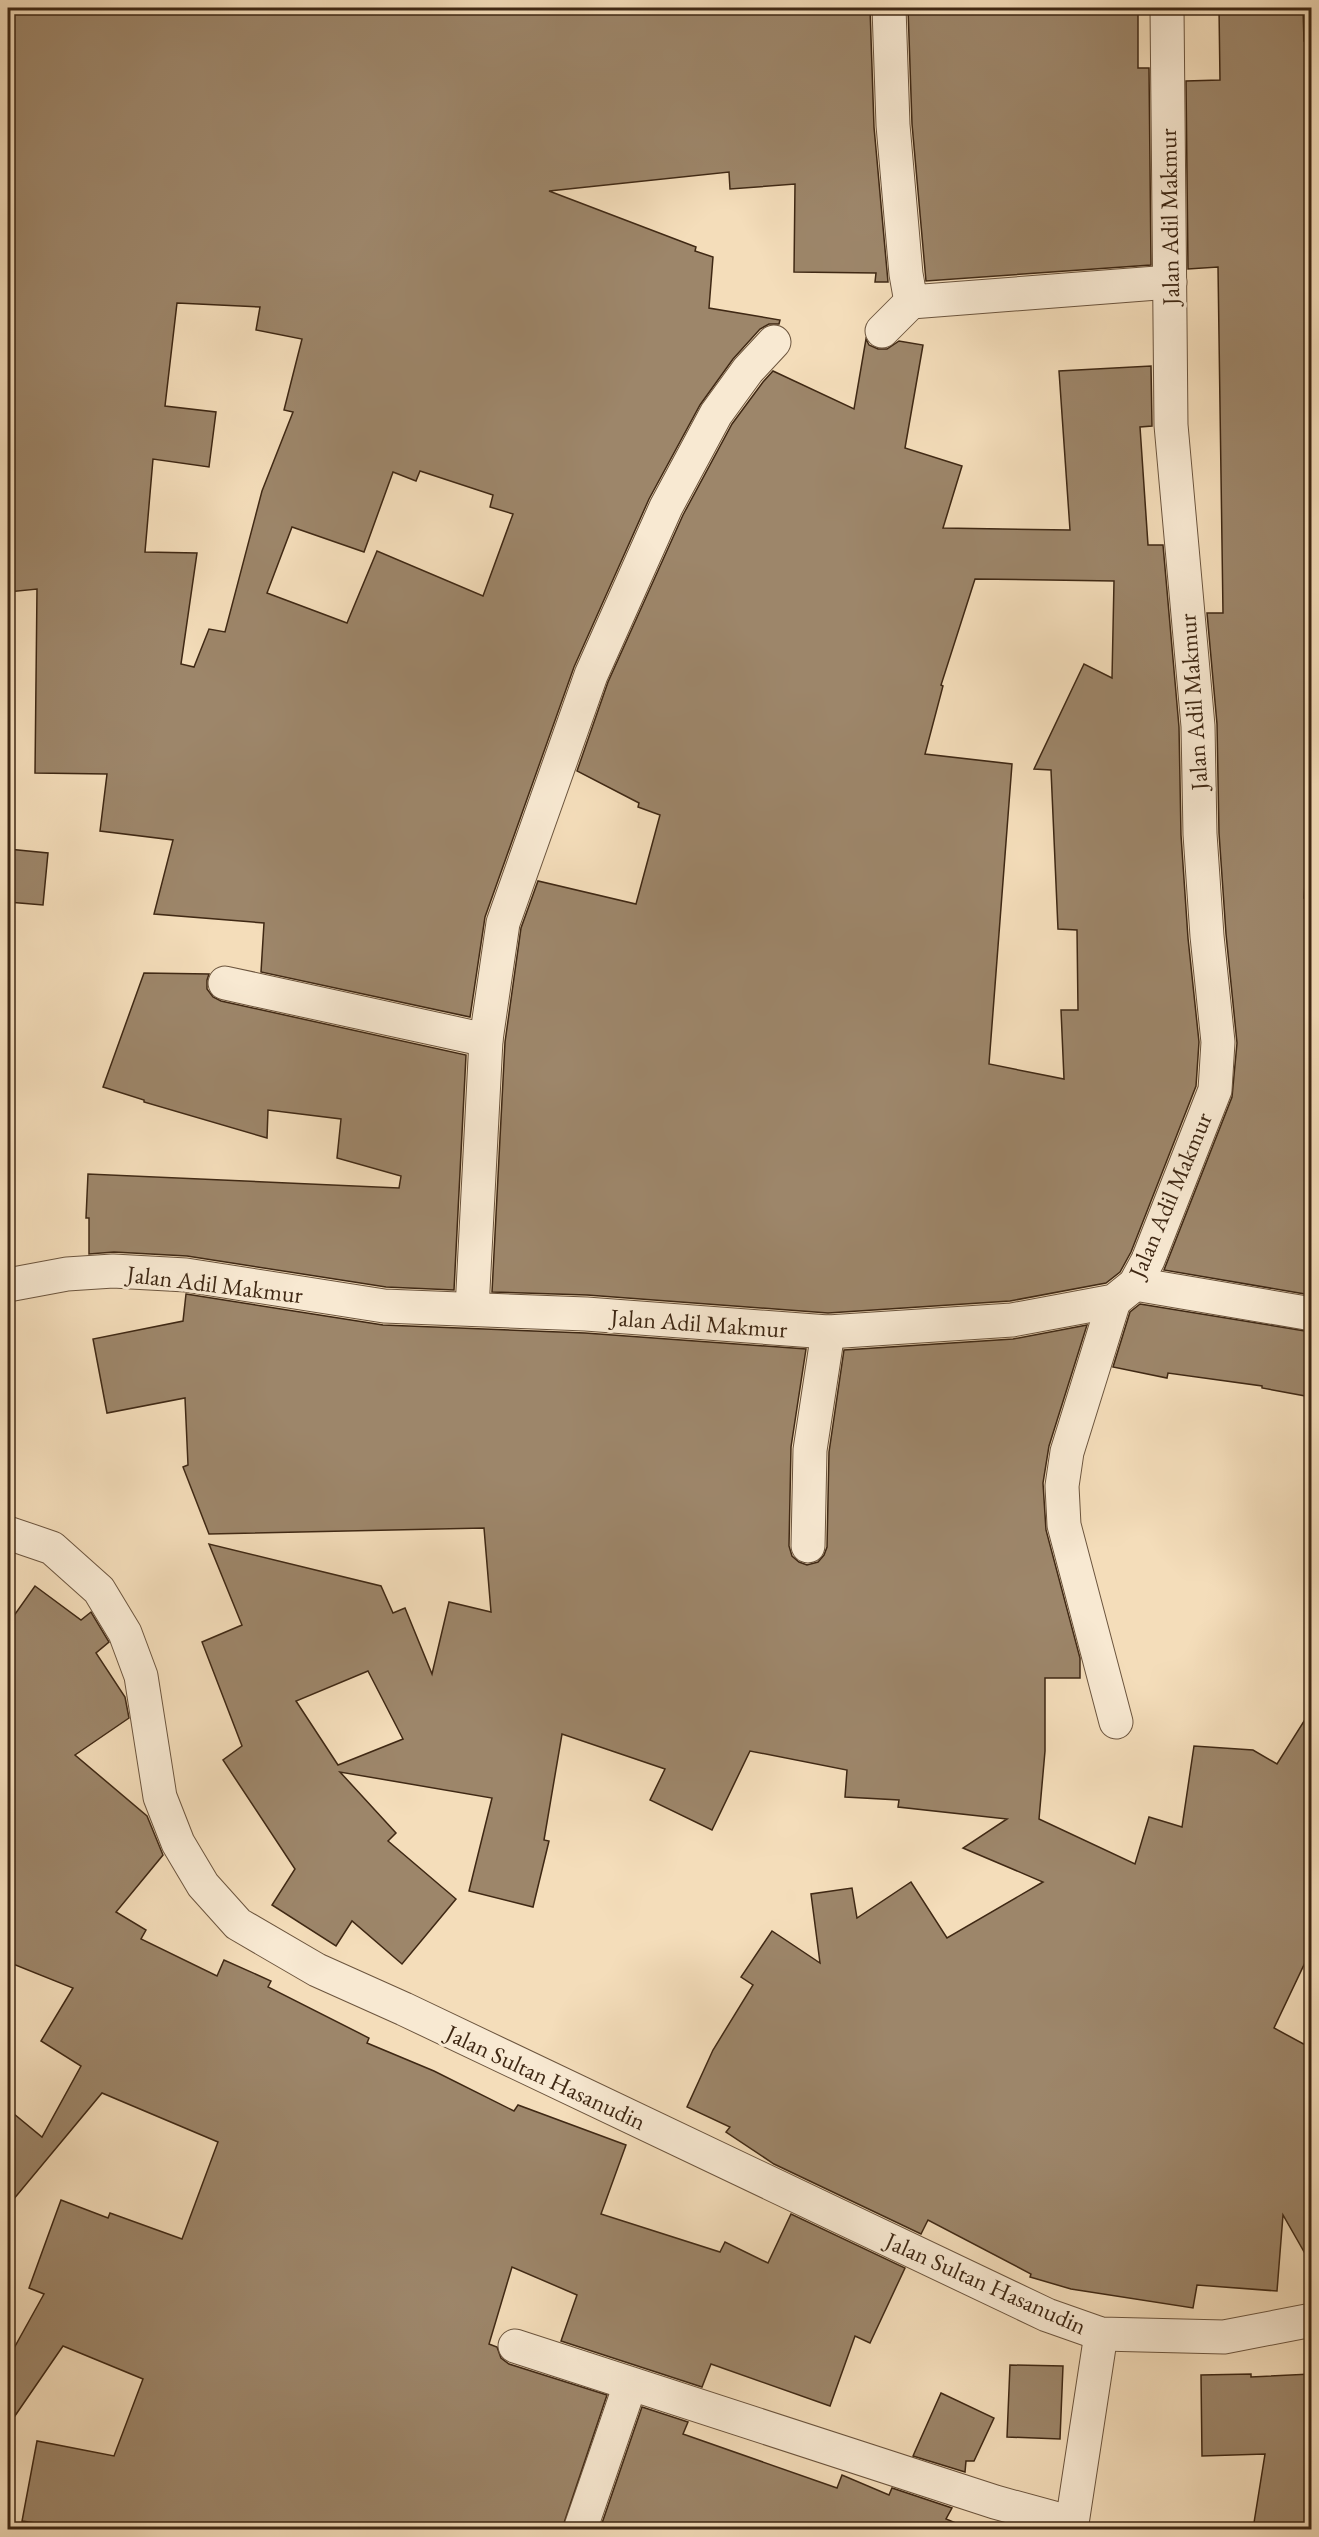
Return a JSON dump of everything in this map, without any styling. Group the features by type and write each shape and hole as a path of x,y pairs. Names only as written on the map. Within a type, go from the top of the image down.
{"street":[{"path":"889,8 893,125 906,274 911,302"},
{"name":"Jalan Adil Makmur","path":"8,1285 67,1274 113,1271 186,1275 384,1306 597,1315 828,1332 1012,1320 1124,1293 1148,1260 1215,1090 1218,1042 1200,834 1198,726 1180,553 1171,425 1167,8"},
{"path":"882,331 911,302 1170,282"},
{"path":"472,1309 486,1040 503,922 591,675 666,507 711,424 747,370 774,342"},
{"path":"225,983 486,1040"},
{"path":"1116,1722 1064,1525 1062,1486 1067,1452 1124,1293 1311,1314"},
{"path":"808,1546 810,1450 828,1332"},
{"name":"Jalan Sultan Hasanudin","path":"8,1533 52,1548 99,1590 125,1633 141,1676 160,1797 178,1843 203,1885 238,1924 317,1970 404,2009 1047,2315 1101,2334 1224,2337 1311,2320"},
{"path":"516,2346 630,2385 1072,2526 1101,2334"},
{"path":"580,2529 630,2385"}],"building":[{"path":"8,8 384,8 451,12 452,8 870,8 874,127 888,282 875,282 876,273 794,272 795,184 730,189 729,172 549,191 696,247 695,251 713,257 709,308 780,320 779,324 769,324 760,329 733,359 700,405 649,499 574,667 485,917 470,1017 261,972 264,923 154,914 173,840 100,831 107,774 35,773 37,589 8,592","holes":["177,303 260,307 256,330 302,339 284,410 293,412 262,491 225,632 209,629 194,667 181,664 197,553 145,552 153,459 209,467 216,412 165,406","420,471 493,495 490,507 513,514 483,596 377,551 347,623 267,593 292,527 364,552 393,472 416,481"]},
{"path":"908,8 1138,8 1138,68 1149,68 1151,265 926,281 912,124"},
{"path":"1219,8 1303,8 1304,41 1311,41 1311,797 1304,898 1311,898 1311,1295 1164,1270 1232,1097 1237,1043 1226,934 1219,833 1217,724 1207,613 1223,613 1218,267 1188,269 1186,81 1220,80"},
{"path":"866,339 869,345 878,349 887,349 899,341 923,345 905,448 962,466 943,528 1070,530 1059,371 1151,366 1152,426 1140,427 1148,545 1163,545 1179,727 1181,835 1188,938 1199,1042 1196,1086 1131,1252 1120,1272 1106,1283 1010,1301 828,1313 587,1295 492,1292 505,1042 521,928 538,881 636,904 660,815 638,807 639,803 577,771 608,682 683,515 732,424 763,382 773,371 854,409","holes":["975,579 1114,581 1112,678 1084,664 1034,769 1051,770 1058,929 1077,930 1078,1010 1061,1010 1064,1079 989,1064 1012,764 925,754 943,686 941,685"]},
{"path":"8,849 48,853 43,905 8,902"},
{"path":"144,973 209,974 207,989 213,997 221,1001 466,1055 454,1290 386,1287 187,1256 114,1252 89,1254 89,1218 86,1218 88,1174 399,1188 401,1176 337,1158 341,1119 268,1110 267,1138 144,1102 144,1100 103,1087"},
{"path":"186,1294 383,1325 585,1333 806,1349 791,1447 789,1546 792,1556 807,1565 818,1562 827,1547 829,1452 844,1350 1013,1339 1087,1325 1049,1446 1043,1483 1046,1530 1080,1658 1080,1678 1045,1678 1045,1751 1039,1819 1135,1864 1149,1817 1182,1827 1194,1746 1253,1750 1277,1764 1311,1710 1311,1950 1274,2028 1311,2048 1311,2264 1283,2215 1277,2291 1197,2285 1193,2308 1071,2289 1030,2277 1031,2274 928,2220 921,2234 774,2164 726,2132 730,2127 687,2107 713,2050 753,1985 741,1977 772,1931 820,1963 811,1894 852,1888 857,1918 911,1882 947,1938 1043,1882 963,1848 1007,1819 898,1807 899,1800 845,1797 847,1770 750,1751 712,1830 650,1800 665,1769 562,1734 544,1840 549,1841 533,1907 469,1891 492,1798 340,1772 396,1833 388,1841 456,1899 402,1964 352,1921 336,1946 272,1905 295,1869 223,1760 242,1746 202,1642 242,1625 209,1544 381,1586 393,1613 405,1608 432,1674 449,1602 491,1612 484,1528 209,1534 183,1467 188,1465 185,1398 107,1413 93,1339 183,1321","holes":["368,1671 403,1739 338,1765 296,1701"]},
{"path":"1140,1304 1311,1332 1311,1397 1262,1388 1262,1386 1168,1373 1167,1378 1113,1367 1130,1312"},
{"path":"35,1586 81,1620 91,1612 109,1642 96,1653 125,1697 129,1718 75,1755 147,1816 163,1855 116,1912 146,1930 141,1939 217,1976 224,1960 271,1981 268,1987 369,2038 367,2043 434,2071 514,2111 518,2105 626,2145 601,2214 720,2252 725,2242 768,2263 791,2214 905,2268 870,2343 855,2336 830,2406 711,2364 702,2387 561,2341 577,2295 512,2267 489,2344 497,2347 501,2358 509,2364 607,2395 562,2529 76,2529 22,2521 37,2441 114,2456 143,2379 63,2346 8,2426 8,2359 44,2294 29,2288 61,2200 108,2218 110,2213 182,2239 218,2142 102,2093 8,2206 8,2109 42,2137 81,2066 41,2041 73,1988 8,1962 8,1624"},
{"path":"1010,2365 1063,2366 1060,2439 1007,2437"},
{"path":"1251,2374 1251,2377 1311,2374 1311,2529 1253,2529 1265,2454 1202,2456 1201,2375"},
{"path":"941,2393 994,2418 974,2461 966,2461 965,2472 913,2456"},
{"path":"642,2407 688,2422 683,2434 837,2488 842,2475 889,2495 892,2488 952,2508 946,2519 970,2529 600,2529"}]}
